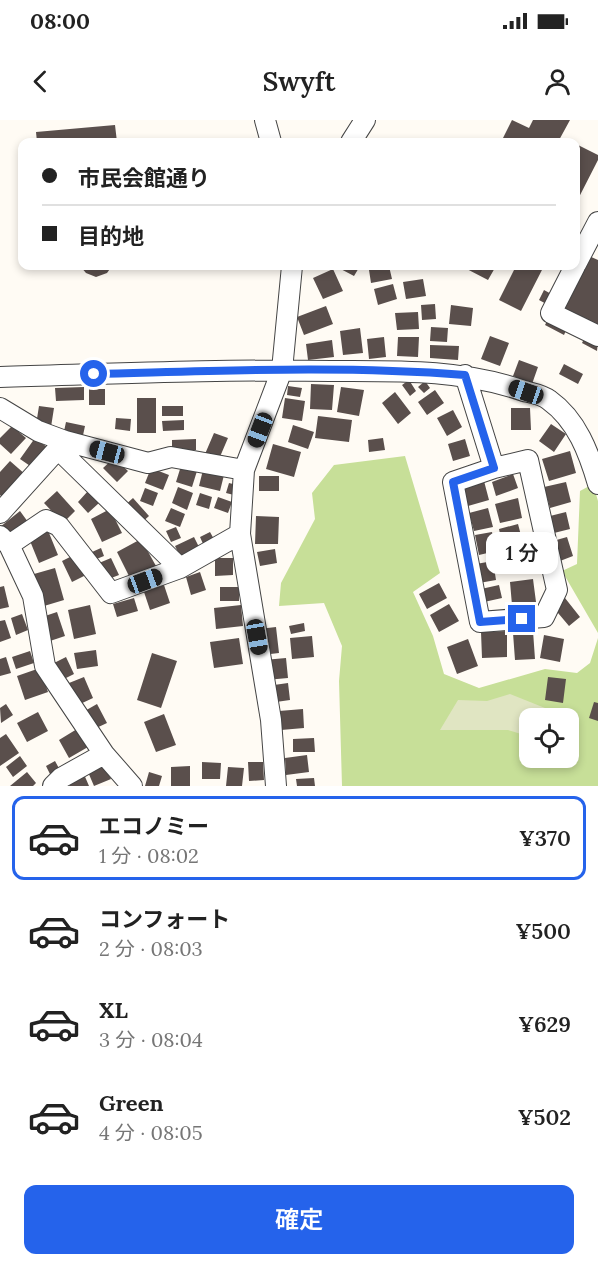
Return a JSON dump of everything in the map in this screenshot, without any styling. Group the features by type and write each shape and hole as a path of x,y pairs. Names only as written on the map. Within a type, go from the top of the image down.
{"street":[{"path":"265,120 270,138"},
{"path":"354,138 365,120"},
{"path":"580,257 598,222"},
{"path":"276,786 271,720 240,534 244,470 282,370 292,270"},
{"path":"573,270 550,313 598,336"},
{"path":"0,376 282,370 424,372 465,375 504,384 548,399 574,425 591,458 598,484"},
{"path":"465,375 494,468"},
{"path":"0,408 62,445 180,568"},
{"path":"62,445 148,463 171,457 244,470"},
{"path":"0,513 62,445"},
{"path":"528,460 557,590 544,617 480,622 453,482 494,468 528,460"},
{"path":"132,786 104,754 45,666 33,596 4,541 46,520 59,526 111,593 180,568 240,534"},
{"path":"53,786 61,778 104,754"}],"green space":[{"path":"405,456 440,573 413,592 433,636 444,674 479,688 545,669 577,673 590,663 598,638 598,786 342,786 339,681 342,646 324,603 279,606 281,583 315,519 312,493 334,465"},
{"path":"593,484 598,501 598,633 562,571 577,564 580,491"},
{"path":"510,694 545,708 519,708 519,733 508,730 440,730 458,700 487,701"}],"building":[{"path":"512,120 529,128 533,120 570,120 560,138 503,138"},
{"path":"115,125 117,138 37,138 36,132"},
{"path":"580,146 598,155 598,160 580,195"},
{"path":"589,256 598,260 598,330 562,312"},
{"path":"83,270 109,270 96,277"},
{"path":"333,270 343,291 323,299 313,278"},
{"path":"343,270 358,270 354,276"},
{"path":"369,270 390,270 392,279 371,283"},
{"path":"469,270 494,270 488,280"},
{"path":"514,270 542,270 521,311 499,300"},
{"path":"423,279 426,296 406,299 403,282"},
{"path":"393,284 397,299 378,305 374,289"},
{"path":"544,290 555,296 550,306 539,300"},
{"path":"435,304 436,319 422,320 421,305"},
{"path":"451,305 473,308 471,326 449,324"},
{"path":"326,306 333,324 304,335 297,317"},
{"path":"418,312 419,329 397,330 395,313"},
{"path":"549,317 568,326 564,335 545,325"},
{"path":"431,327 448,328 447,342 430,341"},
{"path":"360,328 363,353 343,355 340,331"},
{"path":"586,335 598,341 597,351 582,343"},
{"path":"490,336 509,343 500,366 481,359"},
{"path":"384,337 386,357 369,359 367,339"},
{"path":"398,337 419,337 418,357 397,356"},
{"path":"332,340 334,357 308,360 306,344"},
{"path":"430,345 459,346 458,360 430,358"},
{"path":"519,360 538,367 532,384 513,376"},
{"path":"564,364 583,374 578,384 559,374"},
{"path":"409,380 416,391 410,396 402,385"},
{"path":"425,381 430,388 424,393 418,387"},
{"path":"311,384 334,385 332,410 310,409"},
{"path":"288,386 302,388 300,397 287,395"},
{"path":"84,387 84,400 56,401 55,388"},
{"path":"341,387 364,390 359,416 337,412"},
{"path":"89,389 105,389 105,405 89,405"},
{"path":"435,390 444,403 427,415 418,402"},
{"path":"395,392 411,413 398,424 382,403"},
{"path":"137,398 156,398 156,433 137,433"},
{"path":"285,398 305,401 302,421 282,418"},
{"path":"39,406 54,408 51,427 36,425"},
{"path":"162,406 183,406 183,416 162,416"},
{"path":"511,408 530,408 531,430 511,430"},
{"path":"453,410 462,427 447,436 437,418"},
{"path":"318,416 352,420 349,442 315,438"},
{"path":"116,418 131,419 130,431 115,429"},
{"path":"184,420 184,430 163,431 162,421"},
{"path":"66,422 85,426 82,440 63,436"},
{"path":"551,424 566,434 554,452 539,441"},
{"path":"293,425 314,432 308,449 288,442"},
{"path":"12,426 26,438 11,454 0,444 0,438"},
{"path":"214,433 228,438 219,459 205,454"},
{"path":"35,438 51,450 36,470 20,459"},
{"path":"383,438 385,450 369,452 368,440"},
{"path":"196,439 196,450 172,451 172,440"},
{"path":"465,439 470,456 453,461 448,444"},
{"path":"273,444 301,452 294,477 266,469"},
{"path":"570,451 576,473 549,481 542,459"},
{"path":"114,458 128,471 117,482 103,468"},
{"path":"10,461 26,475 4,499 0,495 0,472"},
{"path":"181,466 197,471 192,487 176,482"},
{"path":"151,468 169,475 163,490 145,483"},
{"path":"203,470 224,475 220,491 199,486"},
{"path":"513,474 518,488 496,496 492,482"},
{"path":"259,476 279,476 279,491 259,491"},
{"path":"484,481 489,500 468,506 463,488"},
{"path":"566,482 571,502 550,508 544,487"},
{"path":"229,483 241,486 238,496 226,493"},
{"path":"178,487 193,493 187,510 172,503"},
{"path":"145,488 158,493 153,506 140,501"},
{"path":"57,491 75,511 63,523 44,503"},
{"path":"88,491 99,503 88,513 78,502"},
{"path":"200,493 212,497 209,509 196,505"},
{"path":"218,497 232,502 228,513 214,508"},
{"path":"133,498 149,516 139,525 123,507"},
{"path":"518,498 522,518 500,523 495,504"},
{"path":"171,508 185,514 180,527 165,521"},
{"path":"488,508 493,527 474,531 469,513"},
{"path":"110,509 122,533 102,542 91,519"},
{"path":"20,511 28,522 9,538 0,527"},
{"path":"566,512 570,529 554,533 550,516"},
{"path":"256,516 279,517 278,544 255,544"},
{"path":"518,524 523,543 503,548 499,529"},
{"path":"176,527 181,538 171,542 166,531"},
{"path":"47,528 58,555 39,563 28,536"},
{"path":"210,532 215,541 204,546 200,537"},
{"path":"492,532 496,551 479,555 475,535"},
{"path":"194,537 199,547 180,556 175,546"},
{"path":"567,537 573,556 560,561 553,541"},
{"path":"141,539 156,566 131,580 117,552"},
{"path":"101,548 104,556 94,560 92,552"},
{"path":"527,548 532,567 508,574 503,556"},
{"path":"275,549 277,563 260,566 257,552"},
{"path":"76,554 86,575 72,582 62,561"},
{"path":"111,558 119,575 106,580 99,563"},
{"path":"215,558 233,558 233,575 215,576"},
{"path":"493,561 496,580 479,583 476,564"},
{"path":"55,568 64,600 44,606 34,574"},
{"path":"200,572 206,590 191,595 186,577"},
{"path":"533,579 536,602 512,605 510,582"},
{"path":"439,583 447,598 427,609 419,594"},
{"path":"164,585 170,603 150,610 144,592"},
{"path":"499,585 502,598 484,602 481,589"},
{"path":"4,586 9,607 0,609 0,587"},
{"path":"220,587 239,587 239,601 220,601"},
{"path":"134,598 138,611 117,617 113,604"},
{"path":"565,598 580,617 569,626 553,607"},
{"path":"449,604 459,621 439,632 430,615"},
{"path":"90,605 96,634 74,639 68,610"},
{"path":"241,605 243,626 216,629 214,608"},
{"path":"57,612 65,636 50,641 42,617"},
{"path":"22,614 28,630 16,635 11,618"},
{"path":"5,620 11,638 0,642 0,621"},
{"path":"304,623 305,631 291,634 289,626"},
{"path":"276,627 279,653 262,655 259,629"},
{"path":"507,631 507,657 482,658 481,632"},
{"path":"533,631 535,659 515,660 513,633"},
{"path":"544,635 564,639 560,662 540,658"},
{"path":"312,636 314,657 292,659 290,638"},
{"path":"239,638 243,664 214,668 210,642"},
{"path":"468,639 478,666 457,674 447,647"},
{"path":"96,650 98,666 77,669 74,653"},
{"path":"30,651 34,663 16,669 12,657"},
{"path":"152,653 177,661 161,708 137,700"},
{"path":"6,657 11,673 0,676 0,659"},
{"path":"66,657 74,674 62,680 54,663"},
{"path":"286,658 288,678 266,680 264,660"},
{"path":"40,668 48,692 25,700 17,676"},
{"path":"84,677 93,698 78,705 69,683"},
{"path":"548,677 566,679 563,703 545,700"},
{"path":"288,683 290,700 269,703 267,686"},
{"path":"594,702 598,703 598,721 589,718"},
{"path":"6,704 13,715 1,723 0,708"},
{"path":"97,704 107,723 92,730 83,712"},
{"path":"303,709 304,728 281,730 279,711"},
{"path":"38,712 48,731 27,742 17,723"},
{"path":"164,714 176,745 156,752 144,722"},
{"path":"77,729 88,747 69,758 59,740"},
{"path":"6,734 19,753 0,766 0,738"},
{"path":"314,738 315,752 293,752 293,739"},
{"path":"307,755 309,772 286,775 285,758"},
{"path":"20,756 27,766 13,777 6,767"},
{"path":"55,761 61,772 51,776 46,766"},
{"path":"202,762 221,763 220,779 202,779"},
{"path":"248,762 263,762 264,780 249,781"},
{"path":"103,764 111,779 94,786 88,772"},
{"path":"190,766 190,786 171,786 171,767"},
{"path":"228,767 244,768 242,786 226,786"},
{"path":"27,772 36,783 33,786 10,786"},
{"path":"83,772 89,786 70,786 68,782"},
{"path":"149,772 162,776 159,786 145,786"},
{"path":"314,778 315,786 297,786 296,779"}],"route":[{"path":"94,374 282,370 424,372 465,375 494,468 453,482 480,622 522,619"}]}
